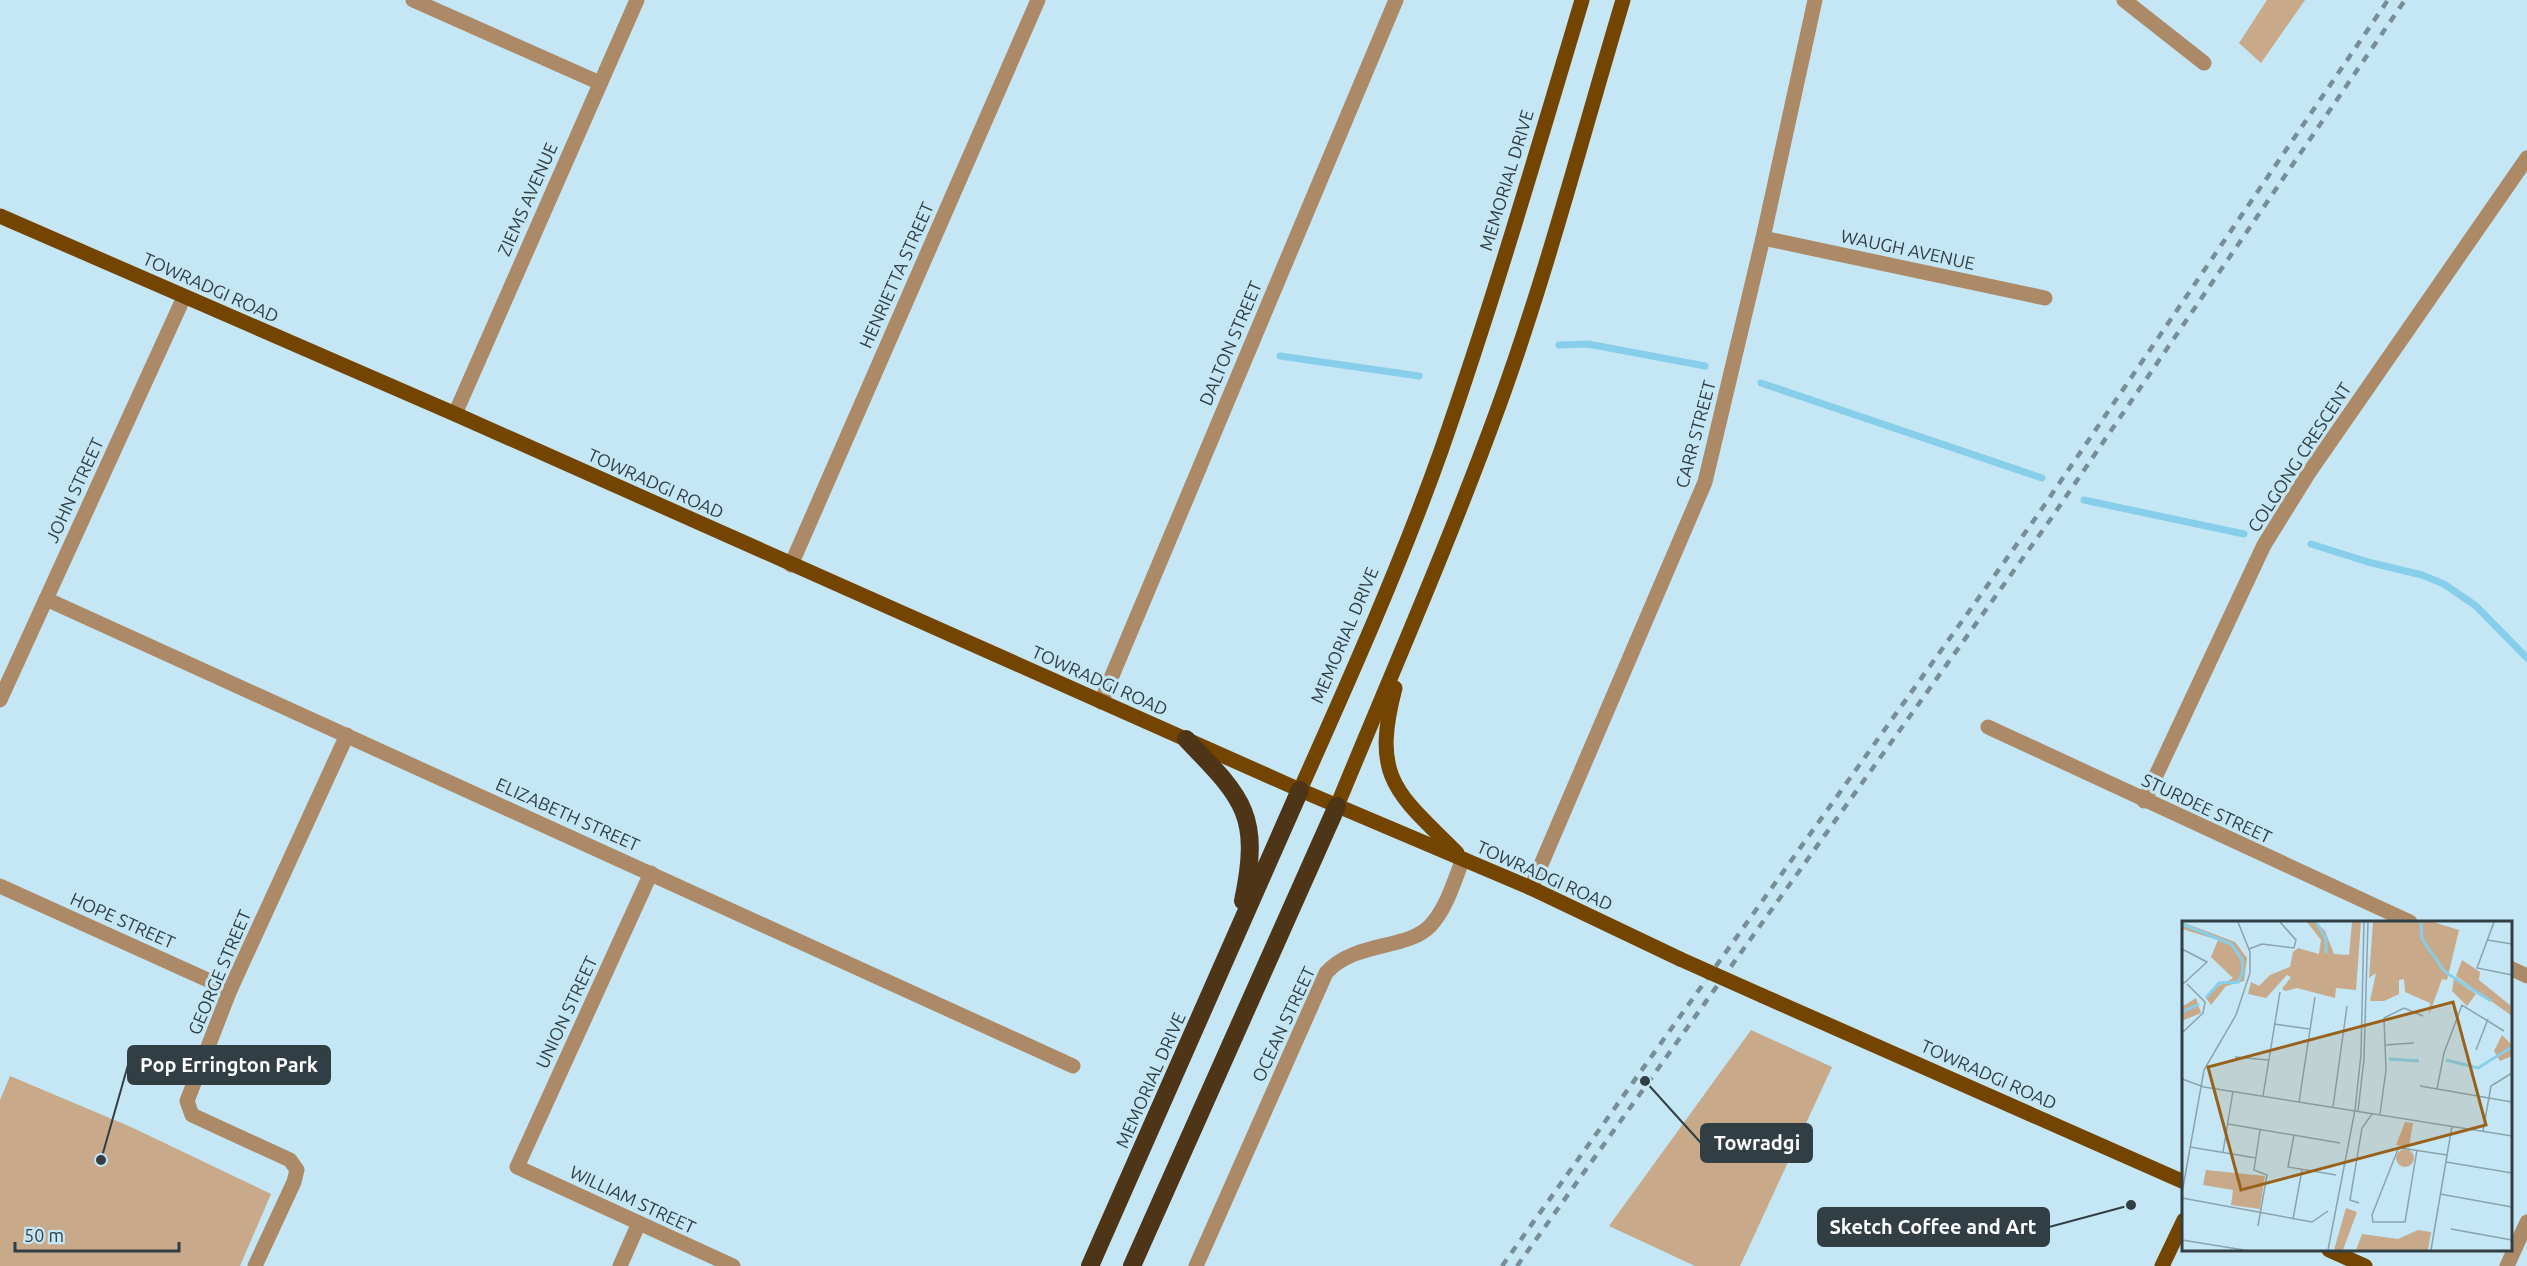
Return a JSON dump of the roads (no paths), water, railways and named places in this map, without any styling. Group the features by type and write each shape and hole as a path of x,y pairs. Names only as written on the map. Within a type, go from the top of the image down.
{"highway":[{"path":"1186,739 1231,787 1240,801 1250,832 1249,874 1229,952"},
{"name":"MEMORIAL DRIVE","path":"1090,1266 1300,790"},
{"path":"1132,1266 1337,806"}],"main road":[{"name":"MEMORIAL DRIVE","path":"1300,790 1384,599 1440,453 1503,266 1582,0"},
{"path":"1337,806 1479,460 1519,345 1623,0"},
{"name":"TOWRADGI ROAD","path":"0,216 455,414 1300,790 1531,888 1680,959 2182,1181"},
{"path":"1408,636 1386,729 1387,762 1397,790 1463,859"},
{"path":"2162,1266 2182,1224"},
{"path":"2331,1251 2365,1266"}],"street":[{"path":"413,0 600,83"},
{"name":"ZIEMS AVENUE","path":"455,414 637,0"},
{"name":"HENRIETTA STREET","path":"791,565 1038,0"},
{"name":"DALTON STREET","path":"1101,702 1396,0"},
{"name":"CARR STREET","path":"1531,888 1705,482 1763,238 1815,0"},
{"path":"2124,0 2204,63"},
{"name":"COLGONG CRESCENT","path":"2144,801 2264,545 2308,474 2527,158"},
{"name":"WAUGH AVENUE","path":"1763,238 2045,298"},
{"name":"JOHN STREET","path":"0,700 184,297"},
{"name":"ELIZABETH STREET","path":"46,599 1073,1066"},
{"name":"STURDEE STREET","path":"1988,727 2408,921"},
{"name":"GEORGE STREET","path":"255,1266 294,1182 297,1170 290,1160 192,1115 187,1101 230,990 347,735"},
{"name":"OCEAN STREET","path":"1196,1266 1326,973 1333,965 1352,954 1407,938 1428,928 1442,909 1463,859"},
{"name":"UNION STREET","path":"517,1167 651,873"},
{"name":"HOPE STREET","path":"0,886 230,990"},
{"path":"2512,968 2527,976"},
{"name":"WILLIAM STREET","path":"517,1167 733,1266"},
{"path":"2507,1266 2527,1222"},
{"path":"620,1266 639,1223"}],"waterway":[{"path":"1559,345 1588,344 1705,366"},
{"path":"1280,356 1419,376"},
{"path":"1761,383 2042,478"},
{"path":"2084,500 2244,534"},
{"path":"2311,544 2368,562 2422,575 2444,584 2476,606 2527,658"}],"railway":[{"path":"1502,1266 2037,516 2388,0"},
{"path":"1517,1266 2050,520 2405,0"}],"place":[{"name":"Towradgi","path":"1645,1081"},
{"name":"Pop Errington Park","path":"101,1160"},
{"name":"Sketch Coffee and Art","path":"2131,1205"}]}
